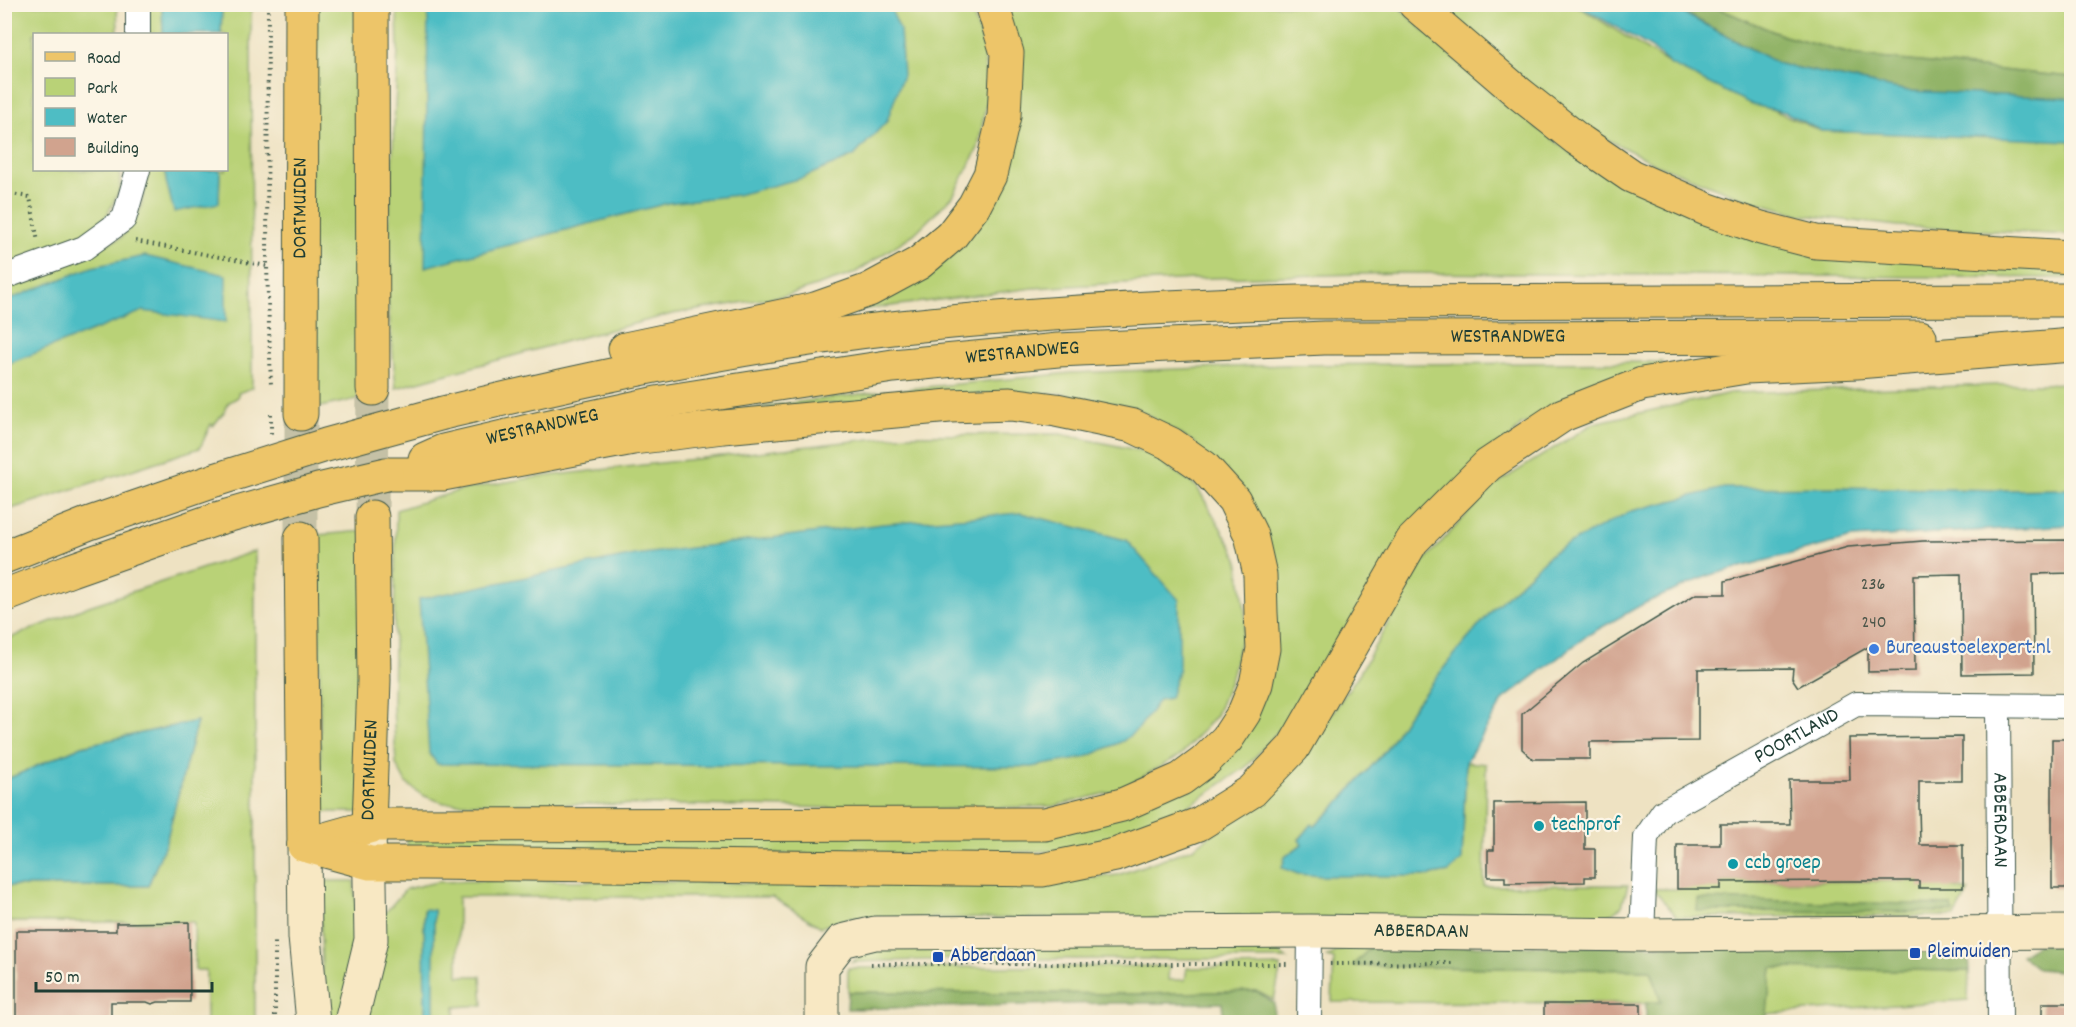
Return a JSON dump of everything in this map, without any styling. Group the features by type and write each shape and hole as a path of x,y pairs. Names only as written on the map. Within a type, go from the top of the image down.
{"main road":[{"name":"DORTMUIDEN","path":"302,4 302,414"},
{"path":"372,4 373,389"},
{"path":"443,413 551,365 815,309 870,290 919,263 951,236 974,206 990,175 1004,116 1007,53 992,4"},
{"path":"1415,4 1520,94 1577,139 1631,176 1706,209 1761,228 1816,242 2072,257"},
{"name":"WESTRANDWEG","path":"4,557 87,524 215,480 326,445 443,413 661,365 900,327 1015,316 1299,302 2072,300"},
{"name":"WESTRANDWEG","path":"4,596 216,519 318,490 443,463 541,428 656,403 893,366 1058,350 1324,338 2072,337"},
{"path":"304,845 370,863 1042,870 1115,855 1199,824 1252,791 1293,748 1412,541 1488,465 1563,415 1642,384 1746,367 1857,362 2072,345"},
{"path":"304,845 369,826 1045,824 1122,804 1181,779 1204,762 1227,739 1244,713 1256,684 1263,649 1260,575 1251,535 1234,500 1204,467 1171,444 1133,426 1056,410 1010,404 950,406 723,427 443,463"},
{"name":"DORTMUIDEN","path":"351,1023 371,940 369,826 374,680 372,517"},
{"path":"301,538 305,937 313,1023"},
{"name":"ABBERDAAN","path":"822,1023 822,967 842,941 875,933 1310,931 1642,935 2072,933"}],"street":[{"path":"138,4 138,33"},
{"path":"4,276 84,248 124,219 138,171"},
{"name":"POORTLAND","path":"1642,935 1646,837 1663,812 1856,704 2072,706"},
{"name":"ABBERDAAN","path":"1998,706 1999,933"},
{"path":"1309,1023 1310,931"},
{"path":"1999,933 2001,1023"}],"path":[{"name":"DORTMUIDEN","path":"128,242 139,240 267,266 268,4"},
{"path":"4,193 30,198 41,263"},
{"path":"275,939 275,1023"}],"green space":[{"path":"1005,4 1396,5 1505,104 1585,163 1733,229 2072,267 2071,278 1397,273 1212,278 1033,288 836,313 976,222"},
{"path":"5,5 117,5 118,33 33,33 33,171 120,171 120,189 106,217 81,237 5,265"},
{"path":"148,5 162,5 163,33 148,33"},
{"path":"222,5 251,5 252,388 238,393 238,397 228,403 213,426 211,424 200,448 5,511 5,284 121,238 140,211 149,171 165,171 166,181 219,203 220,171 228,171 228,33 221,33"},
{"path":"309,5 361,5 362,398 311,409"},
{"path":"397,5 970,5 984,48 987,99 978,148 953,196 914,234 853,274 788,295 672,314 396,388 386,281 398,50"},
{"path":"1436,5 1576,5 1671,65 1821,131 2071,139 2071,235 1898,226 1802,215 1734,195 1656,164 1575,123"},
{"path":"1670,5 1710,5 1784,36 1858,56 2071,77 2071,100 1908,91 1779,64"},
{"path":"1710,5 2071,5 2071,77 1858,56 1784,36"},
{"path":"1662,362 1661,369 1521,425 1342,637 1288,720 1246,767 1181,811 1136,835 1054,851 947,854 408,854 406,831 1021,834 1218,760 1277,600 1195,443 1134,407 1059,393 999,393 735,410 885,391 1072,373 1284,365"},
{"path":"2071,383 2071,489 2003,490 1553,552 1495,607 1407,716 1386,750 1336,806 1299,839 1302,844 1285,857 1298,874 1427,876 1449,872 1462,860 1466,762 1486,764 1484,886 1628,885 1622,906 1601,920 851,918 821,927 772,897 458,897 458,976 481,976 483,1005 455,1007 455,1022 434,1022 434,910 424,910 425,1022 360,1022 384,914 406,889 437,882 514,880 1023,886 1118,875 1193,848 1238,815 1306,751 1359,674 1423,562 1493,486 1594,423 1731,393"},
{"path":"1060,434 1147,452 1197,487 1238,558 1246,620 1230,681 1216,715 1181,755 1119,790 1054,806 928,810 444,803 422,795 406,783 396,764 393,706 396,510 461,490 530,478 906,435"},
{"path":"364,531 361,812 321,812 318,535"},
{"path":"255,551 255,1022 206,1022 206,970 195,970 194,922 5,922 5,886 148,886 166,842 197,721 82,746 5,780 5,640 89,606"},
{"path":"320,881 354,881 360,948 343,1022 323,1022"},
{"path":"1919,881 1969,891 1955,916 1677,917 1654,889 1677,889 1721,882"},
{"path":"1698,899 1951,905 1954,912 1697,911"},
{"path":"2071,944 2071,972 2038,969 2021,955 2037,945"},
{"path":"1967,945 1969,971 1772,968 1766,1022 1646,1022 1646,1002 1661,1002 1651,970 1352,966 1372,946"},
{"path":"876,946 1272,946 1287,959 963,959 852,962"},
{"path":"1347,946 1372,946 1353,966 1651,970 1662,1003 1332,1002 1334,959 1327,957"},
{"path":"1169,966 1168,980 1185,980 1187,968 1281,966 1274,1000 1256,991 1145,994 848,992 848,968"},
{"path":"1772,968 1969,971 1968,1000 1765,1014"},
{"path":"1256,991 1274,1003 1273,1022 1224,1022 1222,1003 847,1009 848,992 1145,994"}],"water":[{"path":"162,5 222,5 221,33 163,33"},
{"path":"428,5 889,5 900,30 903,75 887,121 854,156 802,178 737,195 668,203 425,267"},
{"path":"1578,5 1668,5 1779,64 1908,91 2071,98 2071,141 1821,131 1785,112 1753,105 1671,65 1652,48"},
{"path":"165,171 220,171 219,203 174,212"},
{"path":"145,256 226,275 226,322 143,311 5,365 5,301 92,267"},
{"path":"1724,488 2071,489 2071,525 1852,538 1710,575 1643,604 1588,635 1504,699 1466,762 1462,860 1449,872 1427,876 1321,876 1298,874 1282,868 1285,857 1302,844 1299,840 1312,824 1315,826 1336,806 1386,750 1407,716 1495,607 1553,552 1631,511"},
{"path":"1021,513 1126,540 1179,600 1179,668 1170,698 1159,700 1139,728 1123,741 1084,758 1031,767 437,764 429,753 419,599 634,555 883,524"},
{"path":"197,721 166,842 148,886 5,886 5,780 82,746"},
{"path":"424,909 434,910 434,1022 425,1022"}],"building":[{"path":"2072,540 2072,573 2033,574 2034,673 1962,674 1961,574 1914,575 1915,671 1868,672 1868,647 1798,687 1792,678 1793,668 1698,669 1698,741 1590,742 1590,759 1533,759 1522,749 1522,714 1583,663 1696,594 1725,594 1725,581 1848,547 1923,541"},
{"path":"1962,737 1962,781 1919,781 1919,807 1920,845 1963,845 1963,888 1919,888 1919,881 1850,881 1721,882 1721,889 1677,889 1677,845 1720,845 1720,824 1790,824 1789,780 1850,780 1849,738"},
{"path":"2052,739 2072,739 2072,888 2052,888"},
{"name":"techprof","path":"1585,802 1585,849 1595,849 1595,877 1585,877 1585,882 1505,883 1505,877 1488,877 1488,850 1494,850 1494,803"},
{"path":"189,922 190,1002 152,1004 111,1002 111,1023 16,1023 16,931 116,931 116,923"},
{"path":"2042,1003 2072,1003 2072,1023 2042,1023"},
{"path":"1544,1004 1641,1004 1641,1023 1544,1023"}],"tunnel":[{"path":"372,517 373,389"},
{"path":"301,414 301,538"}],"place":[{"name":"Bureaustoelexpert.nl","path":"1874,649"},
{"name":"techprof","path":"1539,826"},
{"name":"ccb groep","path":"1733,864"},
{"name":"Pleimuiden","path":"1915,953"},
{"name":"Abberdaan","path":"938,957"}]}
